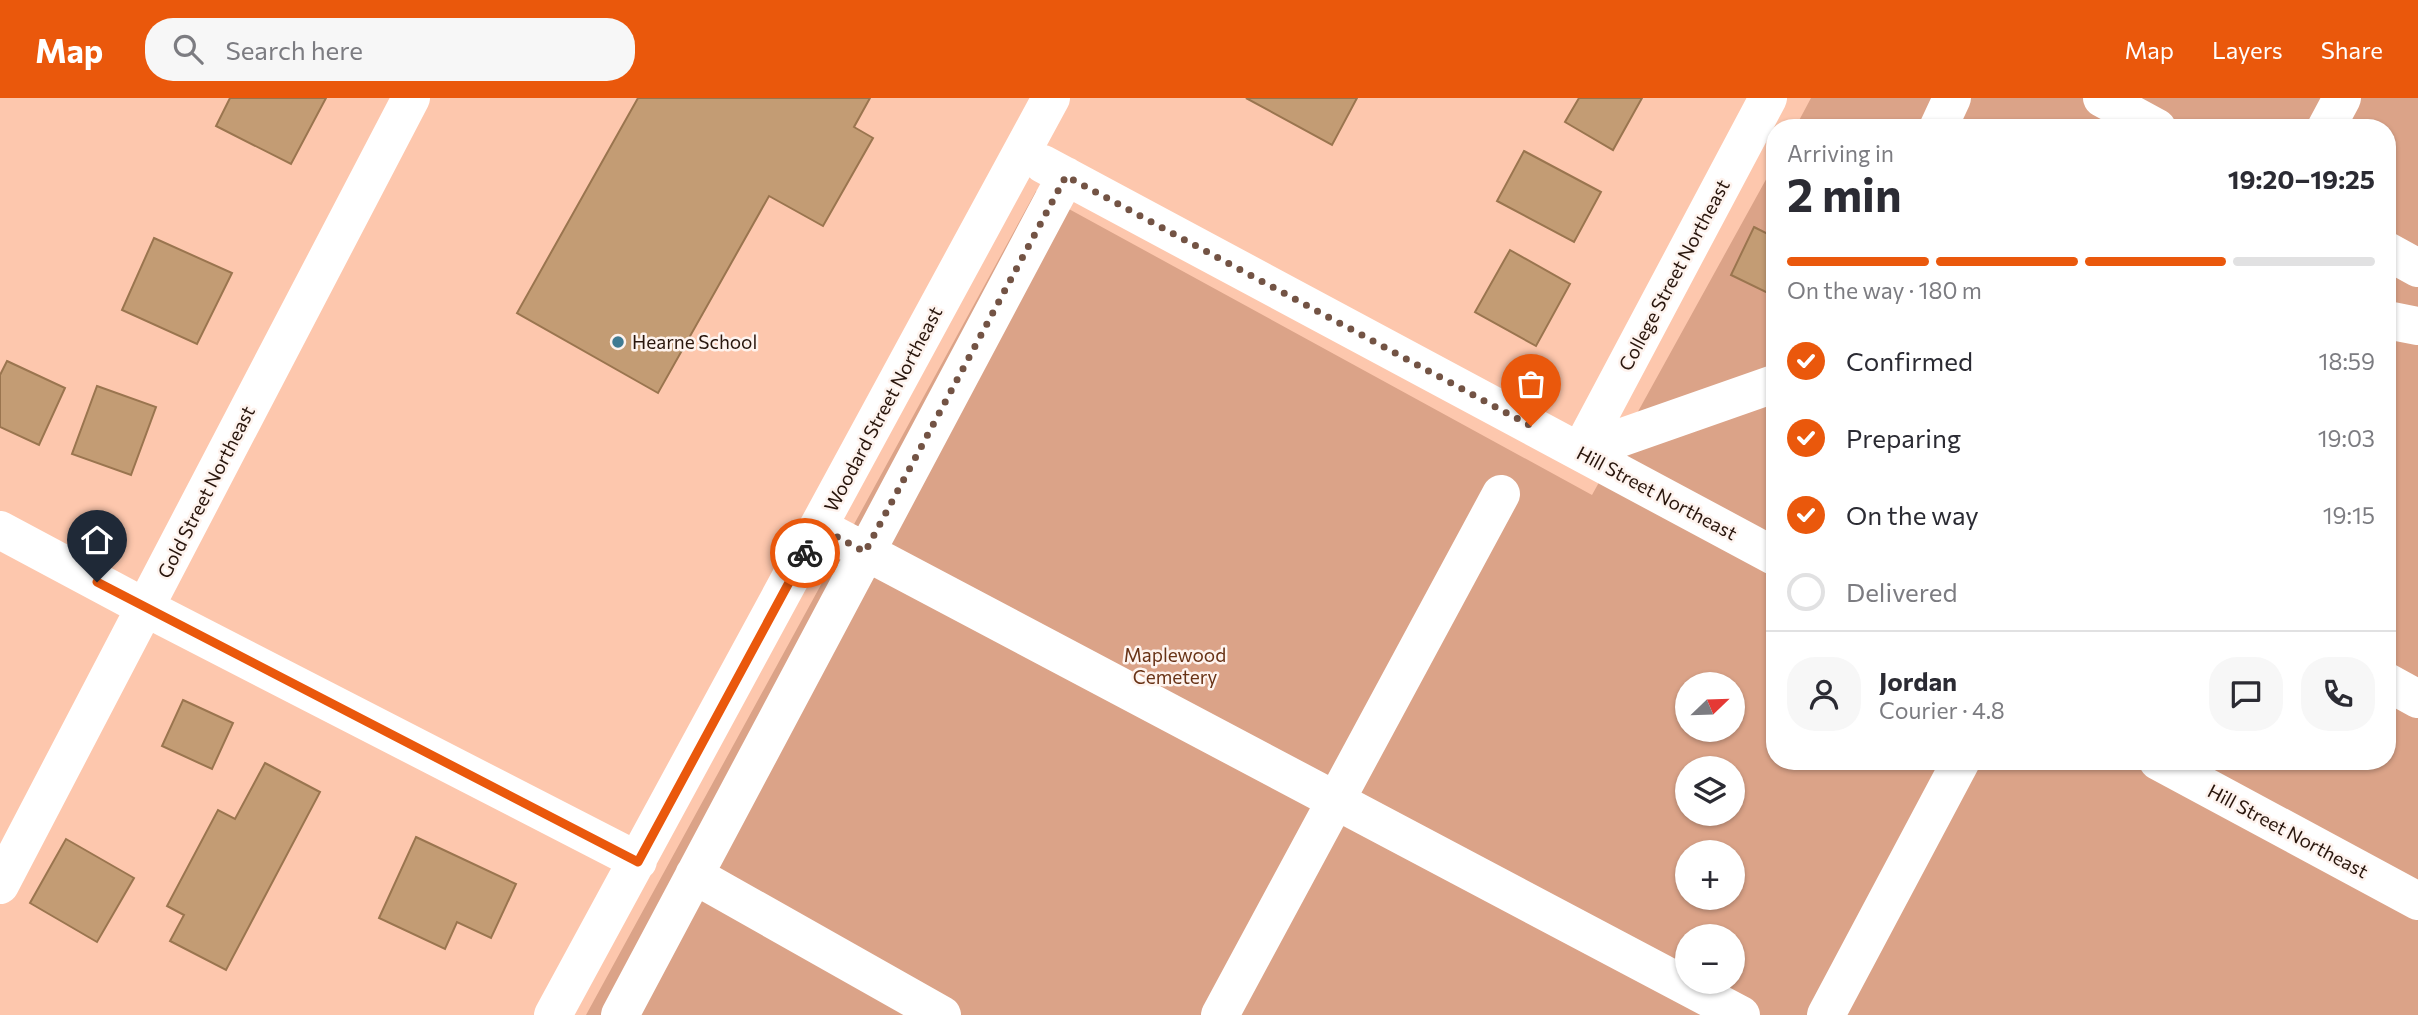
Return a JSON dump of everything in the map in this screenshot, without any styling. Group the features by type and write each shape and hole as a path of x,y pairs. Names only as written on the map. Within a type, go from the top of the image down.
{"street":[{"name":"Gold Street Northeast","path":"0,886 411,98"},
{"name":"Woodard Street Northeast","path":"554,1015 1051,98"},
{"name":"College Street Northeast","path":"1580,452 1768,98"},
{"path":"1942,119 1952,98"},
{"path":"2102,98 2140,119"},
{"path":"2331,119 2342,98"},
{"name":"Hill Street Northeast","path":"1022,153 1766,552"},
{"path":"620,1015 1066,176"},
{"path":"2396,256 2418,268"},
{"path":"2396,322 2418,326"},
{"path":"1580,452 1766,387"},
{"path":"1220,1015 1501,494"},
{"path":"819,527 1741,1015"},
{"path":"0,530 638,862"},
{"path":"2396,687 2418,699"},
{"path":"1826,1015 1956,770"},
{"name":"Hill Street Northeast","path":"2175,770 2418,901"},
{"path":"694,876 942,1015"}],"green space":[{"name":"Maplewood Cemetery","path":"1811,98 2418,98 2418,1015 586,1015 1036,191 1592,495 1766,180 1766,770 2396,770 2396,119 1800,119"}],"building":[{"path":"230,98 326,98 291,164 216,126"},
{"path":"638,98 870,98 854,127 873,138 823,226 769,196 658,393 517,313"},
{"path":"1246,98 1357,98 1332,145"},
{"path":"1579,98 1642,98 1613,150 1565,122"},
{"path":"1524,151 1601,192 1574,242 1497,201"},
{"path":"1754,227 1766,233 1766,292 1731,275"},
{"path":"154,238 232,273 197,344 122,310"},
{"path":"1510,250 1570,284 1536,346 1475,312"},
{"path":"7,361 65,388 39,445 0,427 0,375"},
{"path":"97,386 156,407 131,475 72,454"},
{"path":"183,700 233,723 212,769 162,746"},
{"path":"265,763 320,792 226,970 170,941 184,915 167,906 218,810 235,819"},
{"path":"416,837 516,884 491,938 457,922 445,949 379,918"},
{"path":"66,839 134,878 97,942 30,903"}],"way so far":[{"path":"805,553 819,527 865,552 1066,176 1531,426"}],"place":[{"name":"Hearne School","path":"618,342"}],"route":[{"path":"97,582 638,862 805,553"}]}
